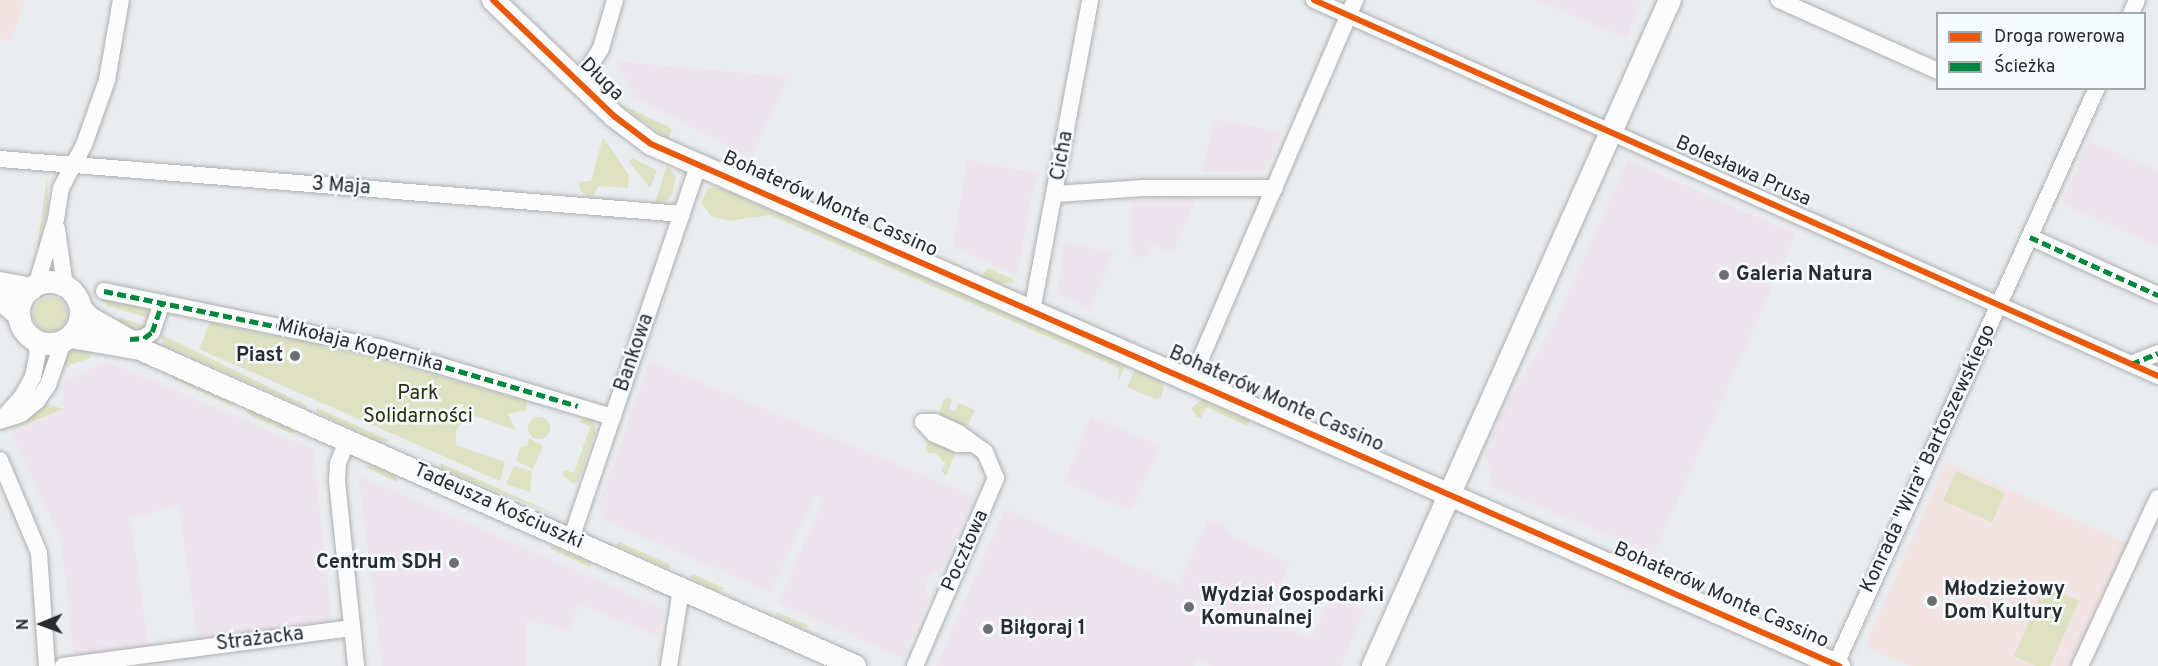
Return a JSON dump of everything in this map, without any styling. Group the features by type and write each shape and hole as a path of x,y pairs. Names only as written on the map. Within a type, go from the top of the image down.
{"street":[{"path":"19,315 23,298 33,288 56,219 61,188 107,80 121,0"},
{"name":"Długa","path":"493,0 637,136 698,166"},
{"path":"580,82 601,48 615,0"},
{"name":"Cicha","path":"1032,312 1056,194 1090,0"},
{"name":"Bolesława Prusa","path":"1314,0 1352,8 1611,132 2158,375"},
{"path":"1373,666 1670,0"},
{"path":"1779,0 1936,70"},
{"path":"1191,381 1352,8"},
{"name":"Konrada \"Wira\" Bartoszewskiego","path":"1837,666 2096,90"},
{"name":"3 Maja","path":"0,159 682,214"},
{"name":"Bankowa","path":"570,539 698,166"},
{"name":"Bohaterów Monte Cassino","path":"698,166 1450,494 1837,666"},
{"path":"1056,194 1144,188 1275,188"},
{"path":"56,219 65,286"},
{"path":"2030,237 2158,295"},
{"path":"0,283 33,288 50,283 65,286 74,293 81,309 79,324 67,340 48,385 37,401 21,414 0,421"},
{"name":"Mikołaja Kopernika","path":"104,291 381,348 613,417"},
{"path":"0,299 19,315 25,332 34,340 43,344 67,340"},
{"path":"135,344 152,332 162,303"},
{"name":"Tadeusza Kościuszki","path":"81,309 90,318 135,344 347,441 855,666"},
{"path":"0,421 21,398 33,377 38,352 34,340"},
{"name":"Tadeusza Kościuszki","path":"67,340 135,344"},
{"path":"2131,364 2158,353"},
{"path":"347,441 338,463 337,481 356,666"},
{"name":"Pocztowa","path":"915,666 994,487 996,473 991,459 970,444"},
{"path":"0,460 39,553 47,666"},
{"path":"2080,666 2158,498"},
{"path":"669,666 681,589"},
{"name":"Strażacka","path":"63,666 351,628"}],"shaded area":[{"path":"0,0 25,0 11,41 0,39"},
{"path":"1536,0 1642,0 1626,38"},
{"path":"615,61 788,77 751,158 635,97"},
{"path":"1214,119 1282,132 1267,170 1202,172"},
{"path":"2088,141 2158,171 2158,247 2062,203"},
{"path":"967,160 1041,174 1034,186 1017,275 953,247"},
{"path":"1628,160 1796,234 1654,554 1492,487 1488,462 1483,460 1508,400 1554,325"},
{"path":"1196,198 1173,253 1152,245 1146,257 1132,257 1131,201"},
{"path":"1065,242 1114,253 1090,308 1062,296 1058,289"},
{"path":"649,361 975,497 939,574 932,571 925,588 929,599 903,658 778,603 824,498 815,496 771,592 604,520 599,505"},
{"path":"108,362 313,449 332,621 197,640 179,505 131,518 148,647 74,659 61,540 11,433 64,409 64,381"},
{"path":"1091,417 1161,446 1131,511 1064,482"},
{"path":"1947,461 2128,544 2071,666 1910,666 1868,648 1867,641"},
{"path":"358,475 664,609 659,637 579,604 569,630 527,620 525,666 382,666"},
{"path":"1005,509 1178,585 1208,520 1224,525 1233,537 1290,563 1266,619 1311,640 1331,596 1364,611 1341,666 1213,666 1196,659 1193,666 936,666"}],"green space":[{"path":"620,104 669,127 672,130 668,139"},
{"path":"603,137 629,175 628,188 598,186 594,195 588,197 580,190 579,182 591,181"},
{"path":"632,158 657,170 650,188 629,162"},
{"path":"667,165 676,177 672,195 667,201 655,203"},
{"path":"47,176 48,207 38,246 38,243"},
{"path":"708,188 720,188 1125,365 1118,382 1119,368 770,215 729,221 711,216 701,203"},
{"path":"988,268 1014,282 1001,284 982,275"},
{"path":"50,297 62,302 67,314 62,326 50,331 38,326 33,314 38,302"},
{"path":"101,299 148,309 149,318 108,306"},
{"path":"122,318 146,328 137,332 115,320"},
{"name":"Park Solidarności","path":"212,319 220,325 295,340 302,336 316,339 323,347 366,356 373,351 387,354 389,362 521,400 526,397 527,410 508,414 515,430 467,413 456,431 456,445 505,462 500,481 199,349"},
{"path":"160,334 306,405 305,408 164,345"},
{"path":"93,347 90,358 62,368 64,358 73,348"},
{"path":"1135,369 1159,380 1164,388 1161,397 1155,399 1127,387"},
{"path":"175,377 234,404 233,407 172,378"},
{"path":"944,399 952,400 949,409 955,411 959,403 975,410 967,426 963,428 938,416"},
{"path":"1203,399 1250,420 1248,426 1206,407 1201,418 1197,417 1191,408"},
{"path":"45,404 64,409 10,431 26,421"},
{"path":"317,408 389,440 385,443 368,436 316,412"},
{"path":"250,410 294,431 292,434 252,416 246,412"},
{"path":"585,416 594,417 595,434 578,482 572,483 562,474 565,470 574,473 590,427 580,422"},
{"path":"539,417 547,420 550,428 547,436 539,439 531,436 528,428 531,420"},
{"path":"930,437 956,451 946,476 941,470 945,464 936,453 929,454 925,448"},
{"path":"529,438 543,446 533,469 516,461 521,446 527,446"},
{"path":"440,463 482,481 563,518 441,469"},
{"path":"371,465 396,476 397,482 365,467"},
{"path":"514,466 532,472 530,492 506,484"},
{"path":"1956,471 2005,493 1992,522 1943,501"},
{"path":"619,542 671,565 669,569 641,557 616,545"},
{"path":"551,546 591,563 589,567 551,549"},
{"path":"693,574 724,588 718,592 691,578"},
{"path":"2045,586 2079,601 2050,666 2036,666 2014,656"},
{"path":"777,612 809,626 803,628 776,616"}],"marked path":[{"path":"2030,237 2158,295"},
{"path":"104,291 381,348 578,406"},
{"path":"130,339 144,338 152,332 162,303"},
{"path":"2131,364 2158,353"}],"cycle path":[{"path":"493,0 614,116 651,144 1839,666"},
{"path":"1314,0 2158,376"}],"place":[{"name":"Galeria Natura","path":"1724,275"},
{"name":"Piast","path":"295,356"},
{"name":"Centrum SDH","path":"454,563"},
{"name":"Młodzieżowy Dom Kultury","path":"1932,601"},
{"name":"Wydział Gospodarki Komunalnej","path":"1189,607"},
{"name":"Biłgoraj 1","path":"988,629"}]}
